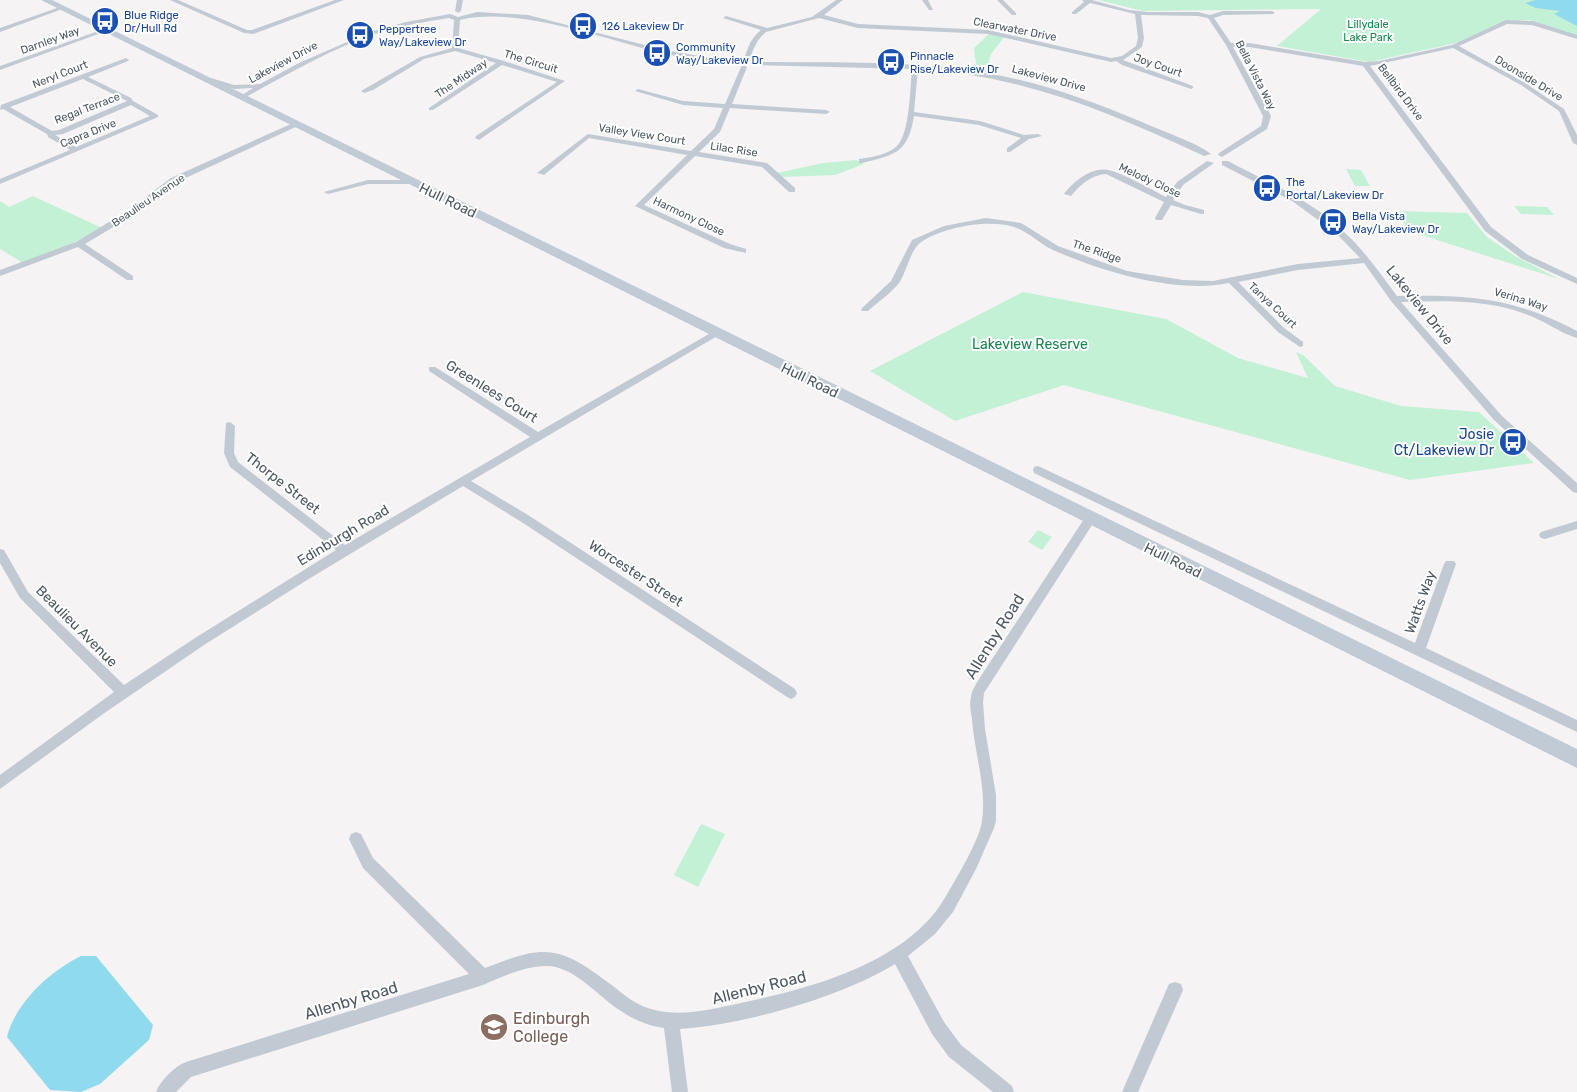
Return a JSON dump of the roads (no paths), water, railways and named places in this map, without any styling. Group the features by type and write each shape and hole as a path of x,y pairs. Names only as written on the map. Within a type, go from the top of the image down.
{"main road":[{"name":"Hull Road","path":"45,0 211,80 296,125 1577,759"}],"street":[{"path":"173,0 246,32 253,32 342,0"},
{"path":"317,0 327,4"},
{"path":"364,91 372,89 422,58 455,49 455,16 460,0"},
{"path":"726,18 765,29 818,16 840,0"},
{"path":"925,0 931,9"},
{"path":"1000,0 1014,14"},
{"path":"1066,13 1077,15 1087,1 1138,13 1198,14 1210,17 1223,13 1272,13"},
{"path":"0,30 62,8"},
{"path":"1118,60 1139,47 1141,38 1138,13"},
{"name":"Lakeview Drive","path":"242,97 302,64 372,33 406,24 469,15 528,17 670,53 737,62"},
{"name":"Clearwater Drive","path":"818,16 858,26 988,32 1118,60"},
{"name":"Bella Vista Way","path":"1210,17 1229,45 1264,109 1267,122 1264,127 1223,159"},
{"name":"Bellbird Drive","path":"1365,64 1380,63 1454,46 1506,22 1532,23 1577,38"},
{"path":"747,59 750,46 765,29"},
{"name":"Darnley Way","path":"0,68 106,30"},
{"path":"1229,45 1249,45 1365,64"},
{"name":"Doonside Drive","path":"1454,46 1523,84 1562,110 1577,143"},
{"name":"The Circuit","path":"455,49 562,81 479,138"},
{"path":"692,153 717,130 744,67 738,66 737,62 747,59 753,60 755,64"},
{"name":"Neryl Court","path":"5,106 126,60"},
{"name":"Joy Court","path":"1118,60 1124,64 1191,88"},
{"name":"The Midway","path":"431,109 502,62"},
{"name":"Lakeview Drive","path":"744,67 755,64 846,64 915,67 987,75 1065,94 1096,104 1206,154"},
{"name":"Bellbird Drive","path":"1365,64 1488,229 1525,257 1577,281"},
{"path":"862,161 886,155 900,147 907,134 915,67"},
{"name":"Regal Terrace","path":"5,106 51,133 60,132 131,102 129,99 82,76"},
{"path":"211,80 239,88 264,86"},
{"path":"638,92 676,102 826,112"},
{"path":"0,97 5,106"},
{"name":"Capra Drive","path":"0,182 156,116 131,102"},
{"path":"910,113 980,123 1024,138 1038,136"},
{"name":"Beaulieu Avenue","path":"0,273 79,244 127,215 174,180 296,125"},
{"path":"51,133 51,135 75,150"},
{"name":"Valley View Court","path":"541,173 588,136 692,153"},
{"path":"1010,150 1025,140 1024,138"},
{"name":"Lilac Rise","path":"692,153 764,165 792,190"},
{"name":"Harmony Close","path":"692,153 639,206 727,246 743,251"},
{"path":"1210,163 1204,158 1206,154 1223,159"},
{"path":"1159,218 1168,207 1168,201 1186,177 1210,163 1223,159"},
{"name":"Lakeview Drive","path":"1223,159 1318,214 1352,244 1394,299 1498,418 1577,489"},
{"name":"Melody Close","path":"1068,194 1075,185 1099,171 1107,172 1168,201 1201,212"},
{"path":"328,192 368,182 411,182"},
{"name":"The Ridge","path":"865,310 895,282 915,242 947,228 986,220 1018,226 1055,248 1126,272 1182,283 1213,284 1298,267 1366,260"},
{"path":"79,244 130,278"},
{"name":"Tanya Court","path":"1232,281 1281,330 1300,344"},
{"name":"Verina Way","path":"1394,299 1456,297 1482,299 1528,311 1577,335"},
{"name":"Edinburgh Road","path":"0,782 64,732 173,657 537,436 716,333"},
{"name":"Greenlees Court","path":"432,370 537,436"},
{"name":"Thorpe Street","path":"230,426 229,452 234,464 345,551"},
{"name":"Hull Road","path":"1038,470 1577,726"},
{"name":"Worcester Street","path":"463,481 524,518 791,693"},
{"name":"Allenby Road","path":"164,1092 186,1070 483,977 515,964 552,959 583,973 615,1000 653,1018 690,1021 768,1004 838,984 898,954 926,932 948,907 989,823 989,801 978,731 977,697 985,680 1090,519"},
{"path":"1545,535 1577,525"},
{"name":"Beaulieu Avenue","path":"0,553 24,595 122,692"},
{"name":"Watts Way","path":"1419,650 1450,564"},
{"path":"356,839 368,863 483,977"},
{"path":"898,954 938,1028 955,1051 1006,1092"},
{"path":"1130,1092 1175,990"},
{"path":"671,1020 680,1092"}],"water":[{"path":"1536,0 1577,0 1577,26 1554,14 1560,11 1536,8 1525,3"},
{"path":"81,956 96,956 153,1025 149,1040 100,1084 81,1092 50,1090 7,1037 11,1024 18,1012 35,989 57,970"}],"place":[{"name":"Blue Ridge Dr/Hull Rd","path":"105,21"},
{"name":"126 Lakeview Dr","path":"583,26"},
{"name":"Peppertree Way/Lakeview Dr","path":"360,35"},
{"name":"Community Way/Lakeview Dr","path":"657,53"},
{"name":"Pinnacle Rise/Lakeview Dr","path":"891,62"},
{"name":"The Portal/Lakeview Dr","path":"1267,188"},
{"name":"Bella Vista Way/Lakeview Dr","path":"1333,222"},
{"name":"Josie Ct/Lakeview Dr","path":"1513,442"},
{"name":"Edinburgh College","path":"494,1027"}],"park label":[{"name":"Lillydale Lake Park","path":"1368,30"},
{"name":"Lakeview Reserve","path":"1030,344"}]}
